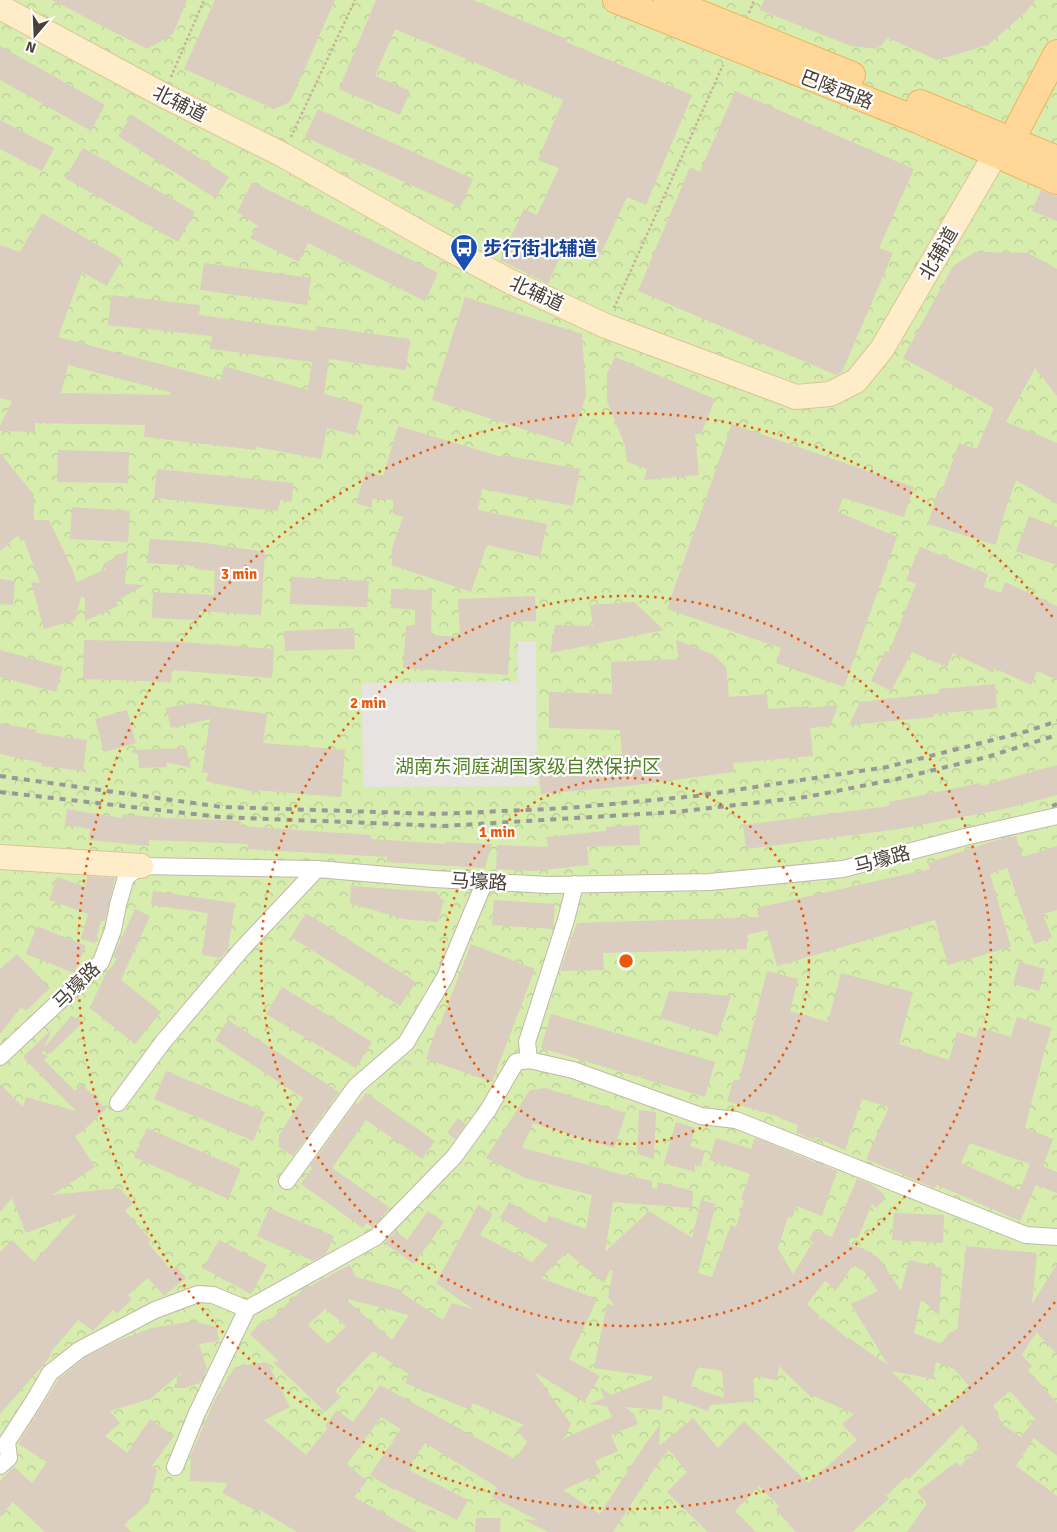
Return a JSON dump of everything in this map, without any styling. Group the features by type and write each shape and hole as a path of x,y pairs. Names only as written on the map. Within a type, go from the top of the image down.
{"main road":[{"name":"巴陵西路","path":"616,0 920,121 1003,147 1057,158"},
{"name":"巴陵西路","path":"667,0 1003,147 1057,182"},
{"name":"北辅道","path":"0,7 163,95 283,155 511,282 606,326 796,397 830,394 856,381 882,349 1003,147"},
{"path":"1003,147 1057,53"},
{"path":"0,857 141,866"}],"street":[{"name":"马壕路","path":"0,1058 101,962 113,930 126,877 141,866 317,869 549,885 710,882 843,869 965,837 1057,816"},
{"path":"118,1103 175,1028 241,950 317,869"},
{"path":"287,1180 356,1086 406,1043 445,977 485,881"},
{"path":"529,1060 527,1042 566,920 575,884"},
{"path":"174,1467 196,1413 247,1309 376,1237 454,1157 488,1110 516,1062 529,1060 573,1070 702,1116 736,1120 1026,1235 1057,1237"},
{"path":"0,1466 9,1458 7,1442 50,1373 79,1350 155,1310 198,1294 212,1295 247,1309"}],"path":[{"path":"163,95 204,0"},
{"path":"283,155 355,0"},
{"path":"606,326 731,47"}],"green space":[{"name":"湖南东洞庭湖国家级自然保护区","path":"0,0 1057,0 1057,1532 0,1532"}],"shaded area":[{"path":"518,641 536,641 537,786 363,787 362,683 518,681"}],"building":[{"path":"52,0 187,0 173,34 147,49"},
{"path":"215,0 335,0 290,102 274,109 184,69"},
{"path":"376,0 473,0 567,39 566,42 692,95 646,205 627,197 597,262 565,246 548,284 500,260 524,209 537,215 559,168 538,160 563,100 395,29 375,76 410,91 400,115 339,89"},
{"path":"764,0 1035,0 1027,11 988,45 937,60 888,38 877,49 851,46 760,10"},
{"path":"0,46 105,105 91,131 0,80"},
{"path":"735,91 914,169 879,248 893,253 842,372 836,375 638,291 690,167 700,172"},
{"path":"318,109 473,179 460,207 305,137"},
{"path":"132,115 229,177 215,198 118,136"},
{"path":"0,120 54,148 42,171 0,149"},
{"path":"83,148 195,212 178,242 65,178"},
{"path":"252,182 438,273 425,301 308,243 299,262 250,238 258,226 237,212"},
{"path":"1041,190 1057,196 1057,221 1032,211"},
{"path":"42,213 122,259 107,286 82,272 58,337 221,380 224,366 308,390 312,362 210,349 212,336 108,325 111,295 200,305 199,315 316,331 317,326 410,339 406,370 329,359 324,394 363,405 355,435 327,428 321,459 256,447 256,450 144,437 145,425 35,423 35,432 0,431 0,426 12,401 0,398 0,245 20,252","holes":["68,365 170,392 170,395 61,393"]},
{"path":"975,252 1028,253 1057,269 1057,396 1035,368 1006,422 1057,443 1057,504 1016,480 996,545 928,524 938,490 942,491 959,443 977,449 994,408 903,358 953,266"},
{"path":"204,263 311,278 307,305 200,290"},
{"path":"465,297 582,334 586,396 570,444 432,400"},
{"path":"615,357 715,399 701,434 695,434 699,475 644,480 647,469 627,462 625,446 607,401 607,374"},
{"path":"732,424 914,487 904,517 843,498 838,512 897,537 844,687 776,663 781,648 667,609"},
{"path":"398,426 502,457 503,455 580,469 573,506 482,489 478,510 547,524 540,557 487,545 471,592 392,565 392,549 403,517 393,514 393,500 372,499 372,508 356,503 366,471 383,477"},
{"path":"58,450 129,452 128,483 57,482"},
{"path":"0,453 34,495 34,520 49,520 77,582 106,569 103,564 128,550 125,584 145,585 116,601 118,606 85,621 85,598 81,597 75,620 44,629 31,582 40,583 24,540 21,541 18,535 0,551"},
{"path":"157,469 293,483 292,502 280,500 278,511 154,498"},
{"path":"72,507 130,511 128,542 70,539"},
{"path":"1029,516 1057,527 1057,565 1016,551"},
{"path":"150,539 198,542 265,552 261,615 199,611 199,620 152,618 153,592 214,595 215,571 194,568 194,566 147,563"},
{"path":"920,547 988,574 984,587 1001,593 1005,582 1057,606 1057,680 1037,671 1031,685 994,668 994,673 953,653 947,667 912,652 891,691 871,681 885,651 889,652 916,584 906,580"},
{"path":"291,577 369,581 367,607 290,604"},
{"path":"0,579 15,581 13,605 0,604"},
{"path":"391,589 432,590 431,635 460,637 458,599 535,596 536,621 511,622 508,675 403,668 406,626 415,625 415,610 391,608"},
{"path":"634,602 664,630 550,653 555,625 593,626 590,605"},
{"path":"354,628 355,649 285,651 284,631"},
{"path":"84,640 182,642 274,649 272,678 172,670 171,682 83,679"},
{"path":"676,640 714,655 726,667 729,697 767,694 768,709 838,705 830,726 810,728 813,756 733,763 734,772 628,786 541,794 538,762 622,754 620,730 549,728 549,692 612,694 611,662 679,659"},
{"path":"0,650 63,667 56,692 0,677"},
{"path":"995,684 997,708 934,714 934,717 849,725 860,702 939,693 939,689"},
{"path":"192,703 267,714 263,743 345,750 341,797 255,790 255,792 206,781 208,773 202,772 210,719 171,728 166,708"},
{"path":"127,710 136,743 104,752 95,719"},
{"path":"0,723 37,730 36,733 87,740 83,771 41,766 42,763 0,754"},
{"path":"186,748 191,768 166,762 167,767 139,768 138,754 132,752 132,750"},
{"path":"1057,765 1057,795 1004,809 899,829 746,849 743,825 890,806 889,802 980,783 981,786"},
{"path":"67,809 122,818 123,814 163,818 241,821 241,826 371,835 371,839 445,844 445,842 492,844 485,868 386,862 387,857 247,849 248,844 149,840 149,846 89,840 90,829 65,825"},
{"path":"639,825 640,845 587,847 589,865 534,871 496,869 497,845 548,847 546,837 606,831 606,827"},
{"path":"1016,836 1023,857 1057,846 1057,910 1043,914 1052,938 1034,944 1007,868 990,874 1011,947 948,965 935,920 777,966 767,930 747,935 747,949 603,953 604,970 560,971 577,923 759,917 757,908 930,869 928,863 993,841"},
{"path":"87,876 115,878 105,921 101,921 95,943 81,939 88,914 49,900 57,877 86,887"},
{"path":"351,886 436,892 444,900 438,922 403,919 350,903"},
{"path":"153,891 235,903 228,949 221,958 202,955 208,913 151,905"},
{"path":"494,900 555,904 553,929 492,925"},
{"path":"135,909 150,916 121,980 161,1012 135,1044 90,1008 105,975 118,959 113,957"},
{"path":"306,913 416,982 400,1006 291,937"},
{"path":"37,926 86,946 74,973 26,954"},
{"path":"471,944 535,969 492,1082 426,1059 438,1024 440,1025"},
{"path":"17,954 50,988 26,1011 22,1006 0,1034 0,969"},
{"path":"1019,962 1045,969 1039,991 1013,984"},
{"path":"767,971 798,979 790,1011 828,1022 841,973 913,992 899,1044 949,1060 957,1032 976,1038 979,1027 1011,1037 1017,1017 1052,1028 1025,1128 1053,1139 1043,1166 1057,1172 1057,1193 1036,1185 1020,1221 937,1185 934,1188 866,1159 889,1107 862,1099 845,1150 816,1137 814,1139 817,1141 796,1133 798,1125 779,1117 727,1101 734,1079 739,1081","holes":["970,1143 1030,1164 1020,1190 961,1163"]},
{"path":"282,987 372,1042 356,1068 266,1014"},
{"path":"669,991 731,996 718,1036 660,1018"},
{"path":"551,1014 715,1062 705,1097 641,1078 642,1073 638,1077 541,1048"},
{"path":"71,1016 84,1021 50,1054 43,1049 42,1053 48,1056 44,1060 75,1091 82,1084 106,1109 75,1136 95,1167 52,1195 119,1188 133,1203 125,1211 151,1240 148,1243 171,1270 176,1266 186,1278 164,1296 148,1278 128,1295 132,1299 117,1314 113,1310 93,1331 78,1320 50,1353 51,1355 43,1365 0,1414 0,1252 12,1240 34,1262 77,1214 26,1233 12,1198 0,1212 0,1084 23,1107 26,1097 76,1111 23,1057 52,1029 44,1048"},
{"path":"228,1020 339,1092 293,1156 279,1147 279,1135 303,1098 215,1040"},
{"path":"166,1071 265,1112 253,1141 154,1099"},
{"path":"545,1088 626,1113 614,1148 533,1123 522,1148 652,1181 652,1188 657,1189 658,1182 693,1191 692,1208 613,1202 605,1252 649,1211 692,1238 701,1200 716,1204 698,1273 712,1277 731,1225 736,1227 744,1201 741,1199 750,1174 709,1160 716,1138 751,1149 755,1138 837,1171 822,1216 796,1206 792,1218 788,1217 778,1248 793,1274 813,1242 809,1240 814,1230 832,1237 857,1179 871,1184 884,1194 884,1199 876,1208 872,1204 858,1238 850,1238 849,1245 862,1248 879,1258 901,1291 909,1260 942,1268 939,1315 921,1299 914,1333 941,1344 950,1332 957,1332 966,1246 1037,1253 1032,1304 1057,1264 1057,1354 1036,1332 1022,1355 1032,1366 1028,1370 1057,1403 1057,1456 1034,1438 1016,1466 1057,1496 1057,1532 907,1532 927,1504 917,1492 956,1462 960,1466 980,1446 962,1425 908,1480 906,1477 886,1496 889,1499 852,1532 796,1532 776,1510 779,1506 759,1486 735,1511 756,1532 708,1532 667,1492 687,1472 669,1450 656,1466 613,1532 548,1532 522,1519 537,1520 492,1497 497,1487 425,1443 407,1469 468,1500 457,1520 394,1490 370,1475 401,1429 381,1417 347,1464 367,1481 354,1497 417,1532 297,1532 260,1510 259,1512 222,1493 228,1483 190,1481 191,1455 215,1399 235,1367 267,1362 290,1407 264,1420 306,1455 328,1428 325,1426 337,1410 353,1422 380,1385 515,1459 527,1442 517,1430 524,1425 473,1403 470,1410 405,1383 409,1374 373,1351 335,1391 341,1397 325,1412 273,1362 279,1361 250,1334 263,1320 267,1323 302,1290 350,1265 356,1277 402,1290 402,1293 443,1320 452,1303 473,1309 436,1283 478,1205 493,1214 480,1235 532,1262 548,1245 500,1218 509,1202 546,1223 549,1216 586,1229 592,1195 521,1177 486,1158 530,1090","holes":["567,1252 604,1283 610,1270 613,1271 608,1297 615,1306 607,1303 594,1368 657,1377 611,1395 600,1387 604,1398 589,1404 607,1406 612,1417 563,1439 571,1424 534,1372 584,1402 600,1376 569,1359 597,1299 541,1278","853,1265 865,1272 878,1291 851,1304 888,1365 848,1339 823,1318 818,1320 820,1316 807,1304 825,1281 837,1289","344,1298 409,1315 392,1340","325,1309 346,1326 328,1344 308,1325","936,1362 954,1369 970,1387 938,1416 891,1371 933,1379","779,1366 812,1398 814,1396 854,1414 842,1424 857,1440 808,1483 744,1421 718,1448 693,1418 659,1446 660,1425 646,1443 600,1514 563,1490 601,1473 595,1461 618,1451 611,1435 638,1424 634,1414 625,1407 662,1410 663,1395 708,1411 710,1405 755,1401 753,1376 777,1380","697,1367 722,1371 724,1398 691,1387","1010,1391 1035,1419 1021,1437 1003,1425 993,1406"]},
{"path":"366,1093 435,1141 422,1159 366,1120 332,1168 390,1208 372,1227 366,1223 363,1228 301,1184 312,1168 310,1166 356,1103 358,1104"},
{"path":"639,1110 656,1112 654,1159 637,1154"},
{"path":"458,1118 466,1124 455,1139 447,1133"},
{"path":"676,1122 695,1128 690,1146 705,1151 701,1166 695,1164 695,1172 664,1163"},
{"path":"147,1128 241,1169 228,1199 134,1157"},
{"path":"269,1208 334,1236 326,1254 313,1261 257,1236"},
{"path":"428,1211 444,1222 414,1264 384,1243 396,1231 407,1240"},
{"path":"894,1213 944,1215 943,1243 892,1240"},
{"path":"219,1240 267,1265 251,1294 203,1268"},
{"path":"192,1321 217,1327 219,1341 199,1344 207,1369 200,1383 185,1388 173,1388 181,1373 150,1399 110,1411 120,1423 105,1436 127,1453 150,1419 174,1436 152,1466 157,1470 149,1502 124,1525 132,1532 45,1532 13,1502 0,1517 0,1481 14,1467 32,1483 47,1462 18,1444 59,1379 84,1358 117,1341 152,1328"},
{"path":"476,1518 501,1518 500,1532 475,1532"}],"railway":[{"path":"0,776 222,807 438,814 569,808 696,796 887,767 1028,731 1057,721"},
{"path":"0,792 220,817 444,826 675,812 806,797 897,779 987,757 1057,735"},
{"path":"1052,806 1057,804"}],"place":[{"name":"步行街北辅道","path":"464,272"}]}
